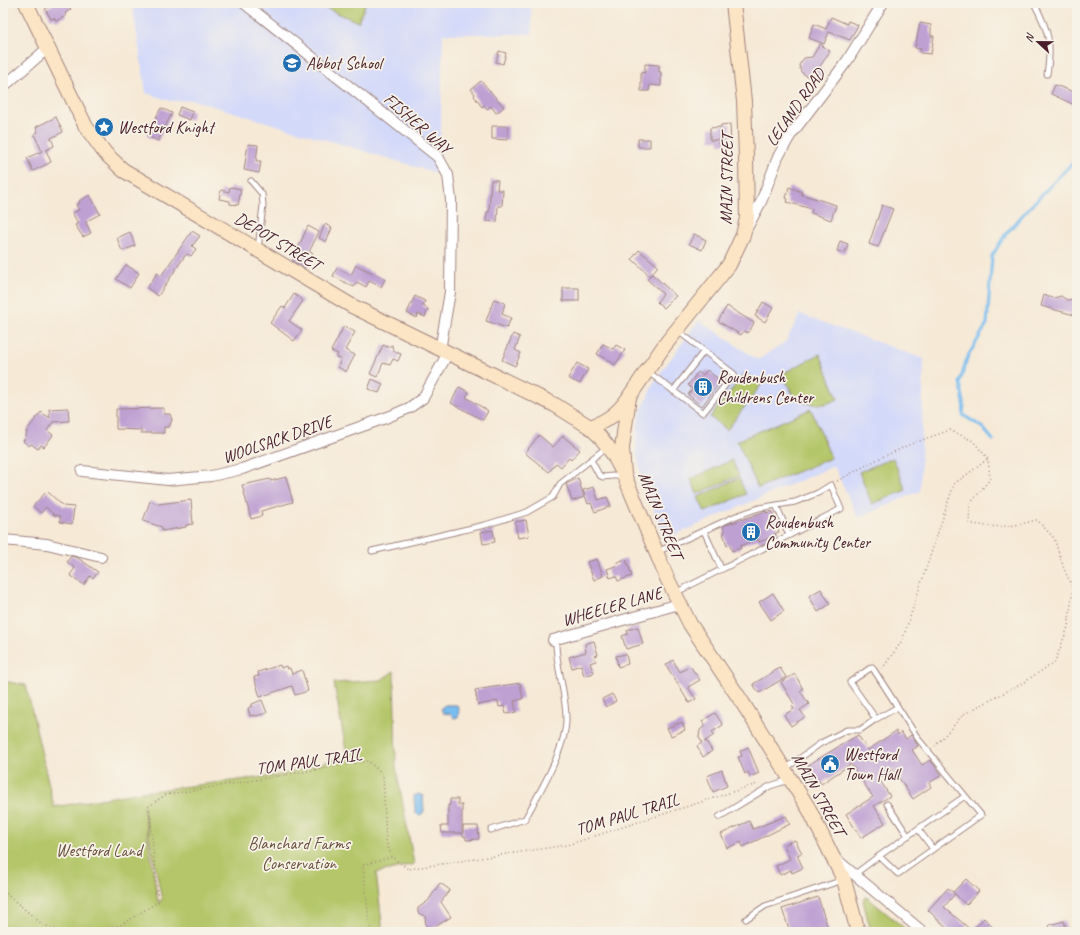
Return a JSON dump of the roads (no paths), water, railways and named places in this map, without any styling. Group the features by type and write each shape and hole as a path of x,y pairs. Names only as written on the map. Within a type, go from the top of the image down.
{"main road":[{"name":"DEPOT STREET","path":"26,3 49,47 86,127 95,141 111,160 139,179 352,306 554,405 590,427 608,446 624,475"},
{"name":"MAIN STREET","path":"733,3 744,101 747,218 743,235 729,265 646,371 629,397 622,448 624,475 677,598 704,646 794,777 833,857 849,877 858,932"},
{"path":"590,427 606,420 618,412 629,397"}],"street":[{"name":"FISHER WAY","path":"244,3 438,157 445,166 450,185 451,265 444,352"},
{"name":"LELAND ROAD","path":"743,235 762,202 778,157 790,136 848,61 883,3"},
{"path":"3,87 49,47"},
{"name":"WOOLSACK DRIVE","path":"82,471 168,480 211,476 242,469 388,417 416,404 427,392 444,352"},
{"path":"3,540 47,544 100,557"},
{"name":"WHEELER LANE","path":"554,639 677,598"},
{"path":"849,877 923,932"}],"lane":[{"path":"1034,3 1042,18 1049,38 1051,52 1047,74"},
{"path":"251,181 262,194 264,205 257,250"},
{"path":"646,371 703,413 734,374 677,331"},
{"path":"673,391 704,351"},
{"path":"372,551 485,525 527,512 553,497 560,484 608,446"},
{"path":"591,460 599,475 603,477 624,475"},
{"path":"656,552 736,516 759,508 794,502 818,493 831,485 841,509 721,568 677,598"},
{"path":"776,505 789,535"},
{"path":"704,531 721,568"},
{"path":"491,830 525,819 560,746 566,718 554,639"},
{"path":"876,719 850,682 872,667 929,752 980,815 898,874 879,856"},
{"path":"719,817 770,786 794,777 821,742 847,730 860,730 898,707"},
{"path":"746,919 765,906 849,877 965,796"},
{"path":"887,804 908,836"},
{"path":"918,829 933,848"}],"water":[{"path":"445,705 457,705 459,709 458,717 454,718 450,714 443,713 441,708"},
{"path":"419,794 423,796 424,811 422,814 418,815 415,812 414,796"}],"waterway":[{"path":"993,440 982,427 963,415 964,403 960,382 967,358 987,324 992,256 1005,235 1077,158"}],"place":[{"name":"Abbot School","path":"292,63"},
{"name":"Westford Knight","path":"104,127"},
{"name":"Roudenbush Childrens Center","path":"703,387"},
{"name":"Roudenbush Community Center","path":"751,532"},
{"name":"Westford Town Hall","path":"830,764"}],"park label":[{"name":"Westford Land","path":"99,850"},
{"name":"Blanchard Farms Conservation","path":"299,853"}]}
